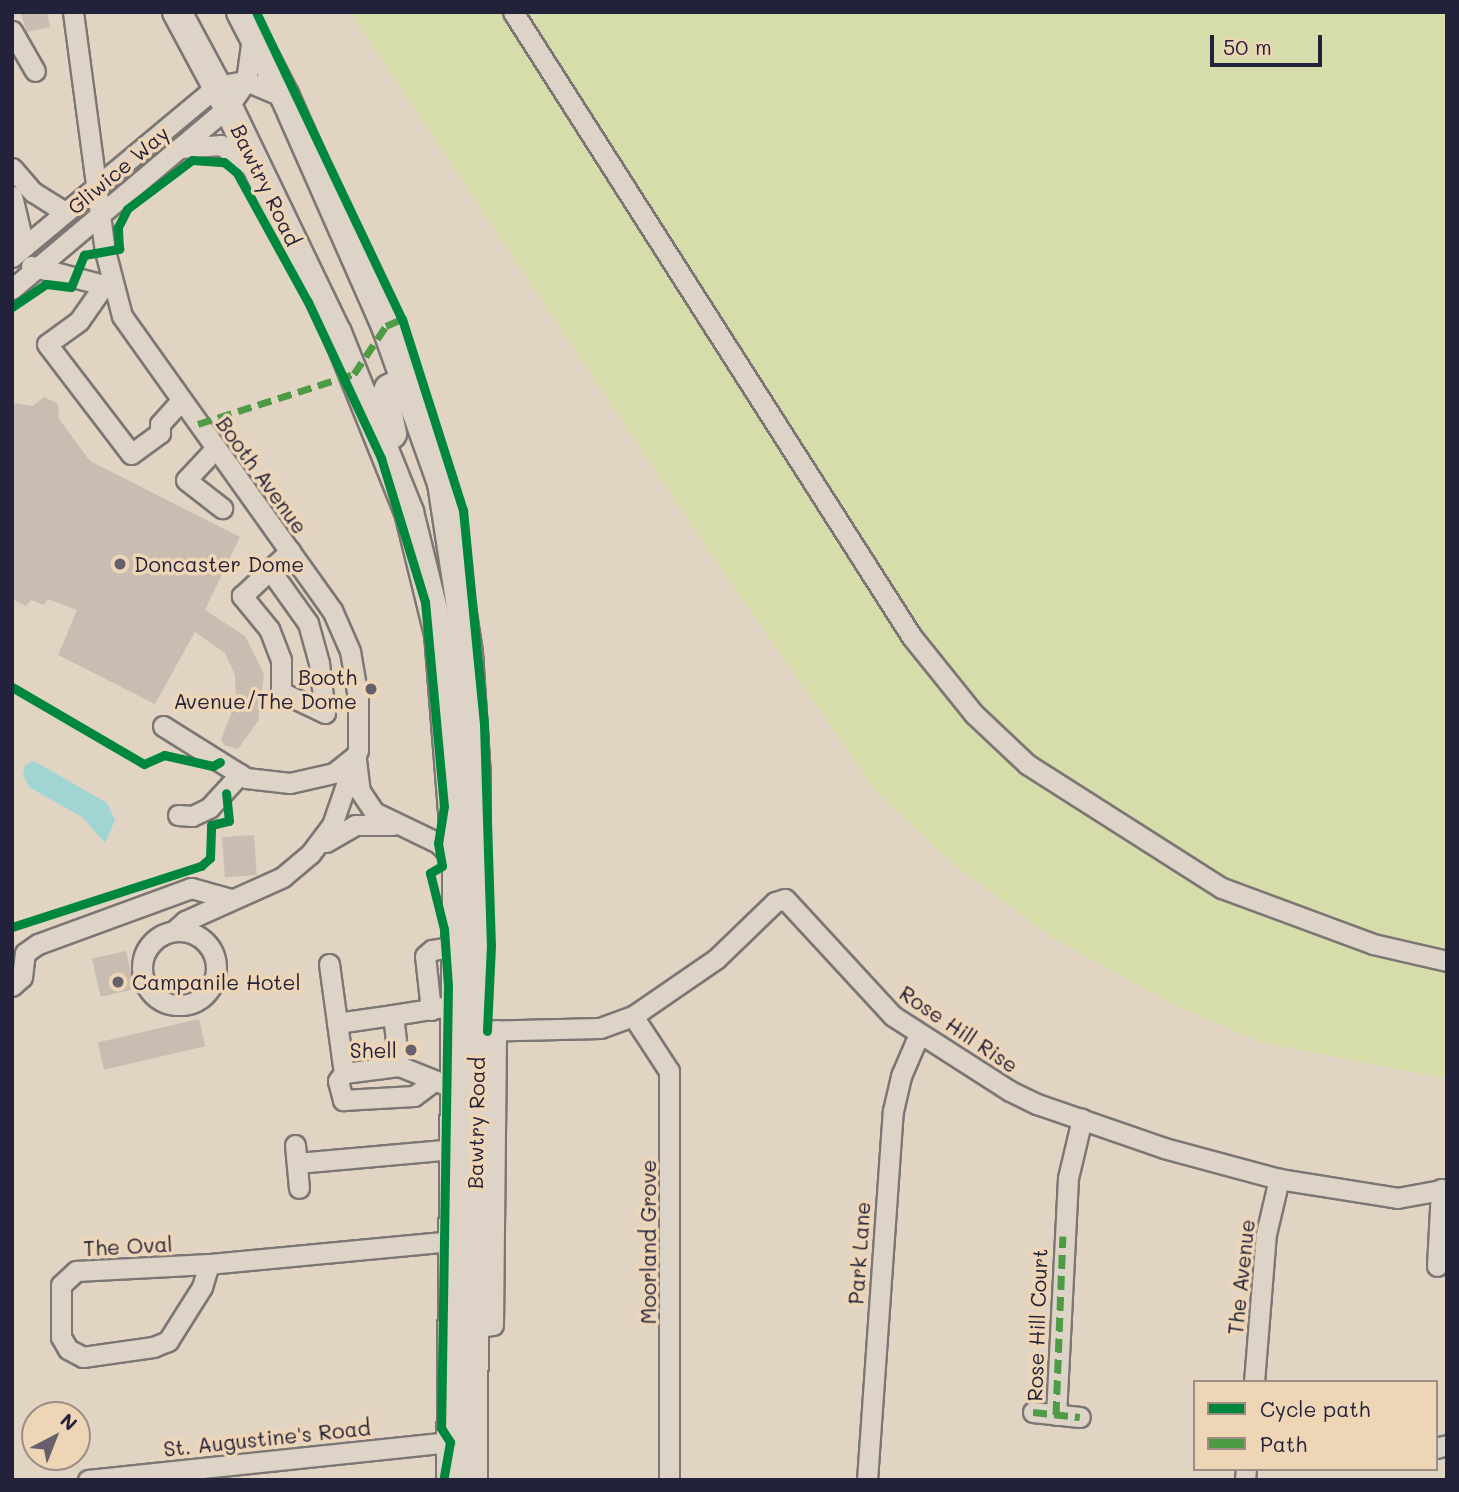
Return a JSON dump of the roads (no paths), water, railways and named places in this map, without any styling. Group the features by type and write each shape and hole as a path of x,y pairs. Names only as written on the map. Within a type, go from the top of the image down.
{"highway":[{"name":"Bawtry Road","path":"177,12 223,97 337,332 408,512 439,634 487,1030 470,1329 473,1480"},
{"name":"Bawtry Road","path":"246,22 285,97 407,380 442,483 468,653 468,871 457,946 444,1007 445,1083 455,1149 451,1480"},
{"path":"407,380 389,389 385,398 408,512"}],"street":[{"name":"Booth Avenue","path":"73,12 97,183 107,288 122,316 181,401 332,610 351,651 359,723 355,756 332,825 310,854 283,877 185,920 175,930"},
{"path":"513,12 912,637 974,713 1027,764 1222,888 1373,944 1447,961"},
{"name":"Gliwice Way","path":"18,251 97,183 246,81 246,22"},
{"path":"14,33 36,71"},
{"path":"246,81 285,97"},
{"name":"Gliwice Way","path":"12,289 180,148 223,97"},
{"path":"180,148 221,145 261,174"},
{"path":"12,168 33,192 64,211"},
{"path":"12,196 18,251"},
{"path":"12,263 74,274 107,288 79,321 47,344 131,454 160,433 160,424 181,401"},
{"path":"215,449 186,480 222,508"},
{"path":"270,570 307,623 319,663 325,713 281,692 282,660 269,629 242,596 290,551"},
{"path":"163,726 240,774 290,783 334,773 355,756"},
{"path":"355,756 360,791 374,812 393,824 425,835 468,871"},
{"path":"178,815 192,816 209,808 240,774"},
{"path":"310,854 355,825 393,824"},
{"path":"12,986 22,977 25,953 38,944 191,888 206,889 231,899"},
{"name":"Rose Hill Rise","path":"487,1030 600,1028 633,1016 716,959 775,902 785,899 794,904 866,990 919,1034 1010,1091 1164,1148 1279,1179 1397,1198 1444,1189"},
{"path":"329,964 344,1073 338,1081 346,1102 414,1096 445,1083"},
{"path":"337,1023 444,1007"},
{"path":"393,1015 399,1066"},
{"name":"Moorland Grove","path":"633,1016 669,1071 669,1480"},
{"name":"Park Lane","path":"867,1480 893,1111 901,1076 919,1034"},
{"path":"344,1073 399,1066 445,1083"},
{"name":"Rose Hill Court","path":"1056,1415 1068,1178 1082,1119"},
{"path":"299,1188 296,1154 455,1149"},
{"name":"The Avenue","path":"1254,1380 1266,1234 1279,1179"},
{"path":"1437,1266 1444,1189"},
{"name":"The Oval","path":"209,1264 202,1287 168,1341 153,1347 83,1357 68,1349 61,1336 61,1285 76,1271 209,1264 452,1241"},
{"name":"Rose Hill Court","path":"1033,1412 1080,1417"},
{"name":"St. Augustine's Road","path":"88,1480 450,1442"}],"water":[{"path":"34,761 107,803 115,820 105,843 82,817 29,787 23,775 25,765"}],"place":[{"name":"Doncaster Dome","path":"120,564"},
{"name":"Booth Avenue/The Dome","path":"371,689"},
{"name":"Campanile Hotel","path":"118,982"},
{"name":"Shell","path":"411,1050"}]}
